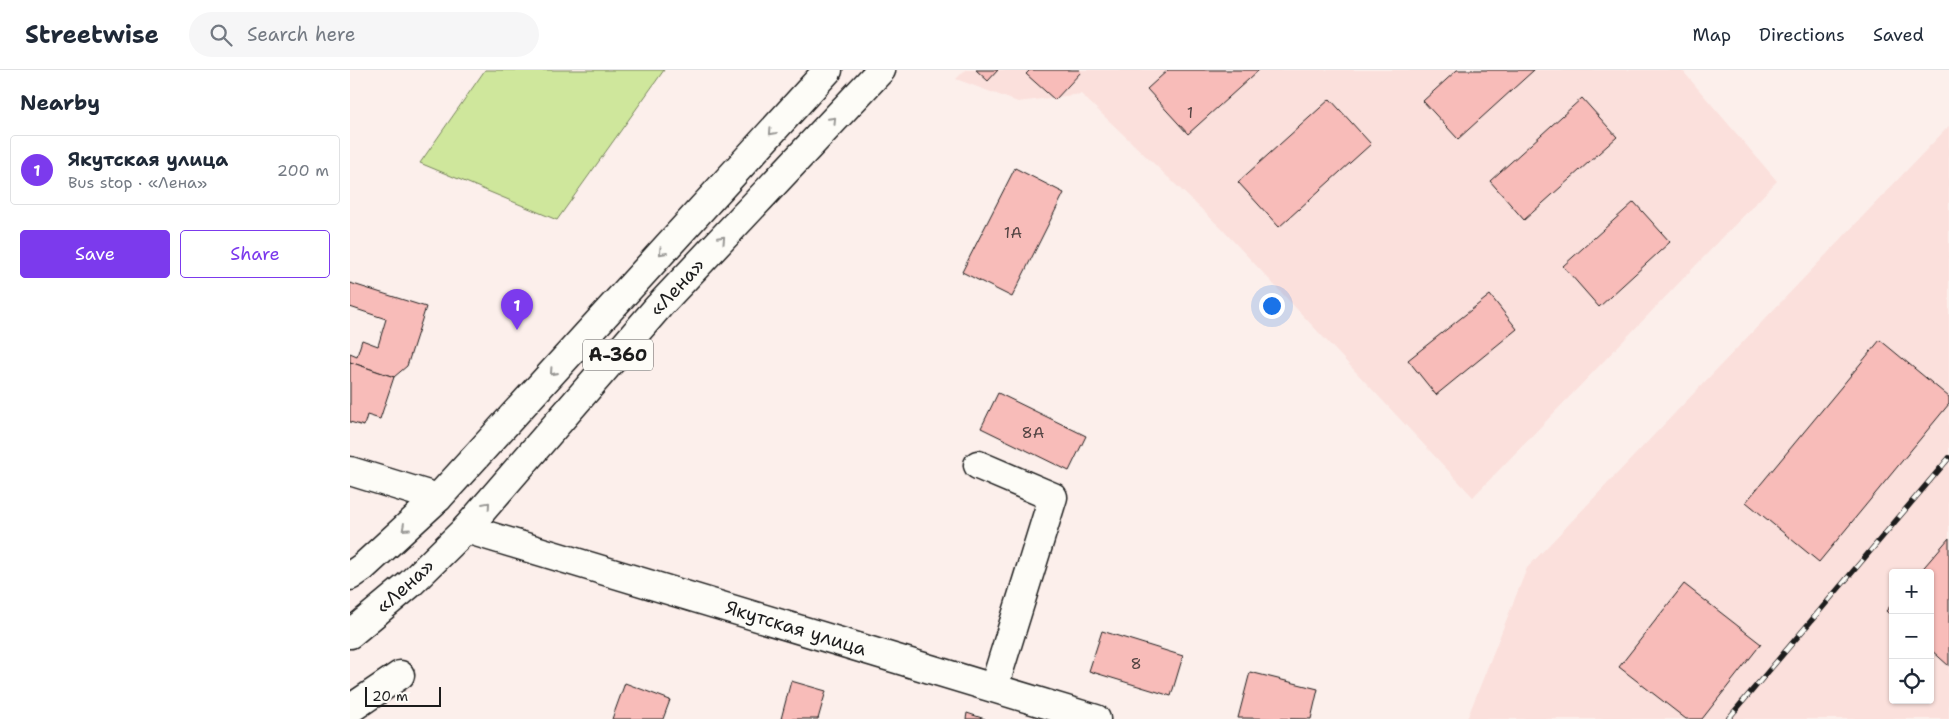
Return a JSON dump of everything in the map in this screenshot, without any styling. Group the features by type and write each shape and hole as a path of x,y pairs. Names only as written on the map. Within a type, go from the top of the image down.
{"main road":[{"name":"«Лена»","path":"350,576 438,498 828,70"},
{"name":"«Лена»","path":"350,634 410,584 466,529 659,306 881,70"},
{"path":"978,465 1053,497 994,687"},
{"path":"350,471 438,498"},
{"name":"Якутская улица","path":"466,529 1096,719"},
{"path":"350,709 400,675"}],"shaded area":[{"path":"965,70 1682,70 1777,181 1473,497 1221,228 1081,94 1018,102 956,79"},
{"path":"1949,126 1949,719 1467,719 1527,568"}],"green space":[{"path":"485,70 664,70 557,220 420,163"}],"building":[{"path":"976,70 998,70 988,81"},
{"path":"1030,70 1079,70 1081,72 1055,100 1026,74"},
{"path":"1168,70 1259,70 1188,134 1147,89"},
{"path":"1457,70 1534,70 1458,139 1423,101"},
{"path":"1582,98 1617,137 1524,220 1490,181"},
{"path":"1330,99 1371,144 1279,227 1238,182"},
{"path":"1015,168 1064,193 1012,297 962,272"},
{"path":"1634,202 1670,242 1599,307 1563,266"},
{"path":"350,283 426,307 407,366 394,377 350,362 350,353 357,356 362,340 378,346 386,319 350,307"},
{"path":"1490,295 1517,329 1436,395 1408,360"},
{"path":"1880,340 1949,397 1949,404 1819,562 1746,502"},
{"path":"350,362 394,377 380,419 367,415 364,426 350,422"},
{"path":"998,393 1086,436 1069,471 981,428"},
{"path":"1949,538 1949,666 1934,653 1934,569 1922,569"},
{"path":"1684,584 1761,644 1702,719 1686,719 1619,667"},
{"path":"1102,631 1183,656 1171,696 1089,671"},
{"path":"1250,672 1318,689 1311,719 1238,718"},
{"path":"791,681 826,691 818,719 781,719"},
{"path":"625,683 670,700 663,719 612,719"},
{"path":"967,713 985,719 966,719"}],"railway":[{"path":"1728,719 1949,458"}],"place":[{"name":"Якутская улица","path":"517,330"}]}
